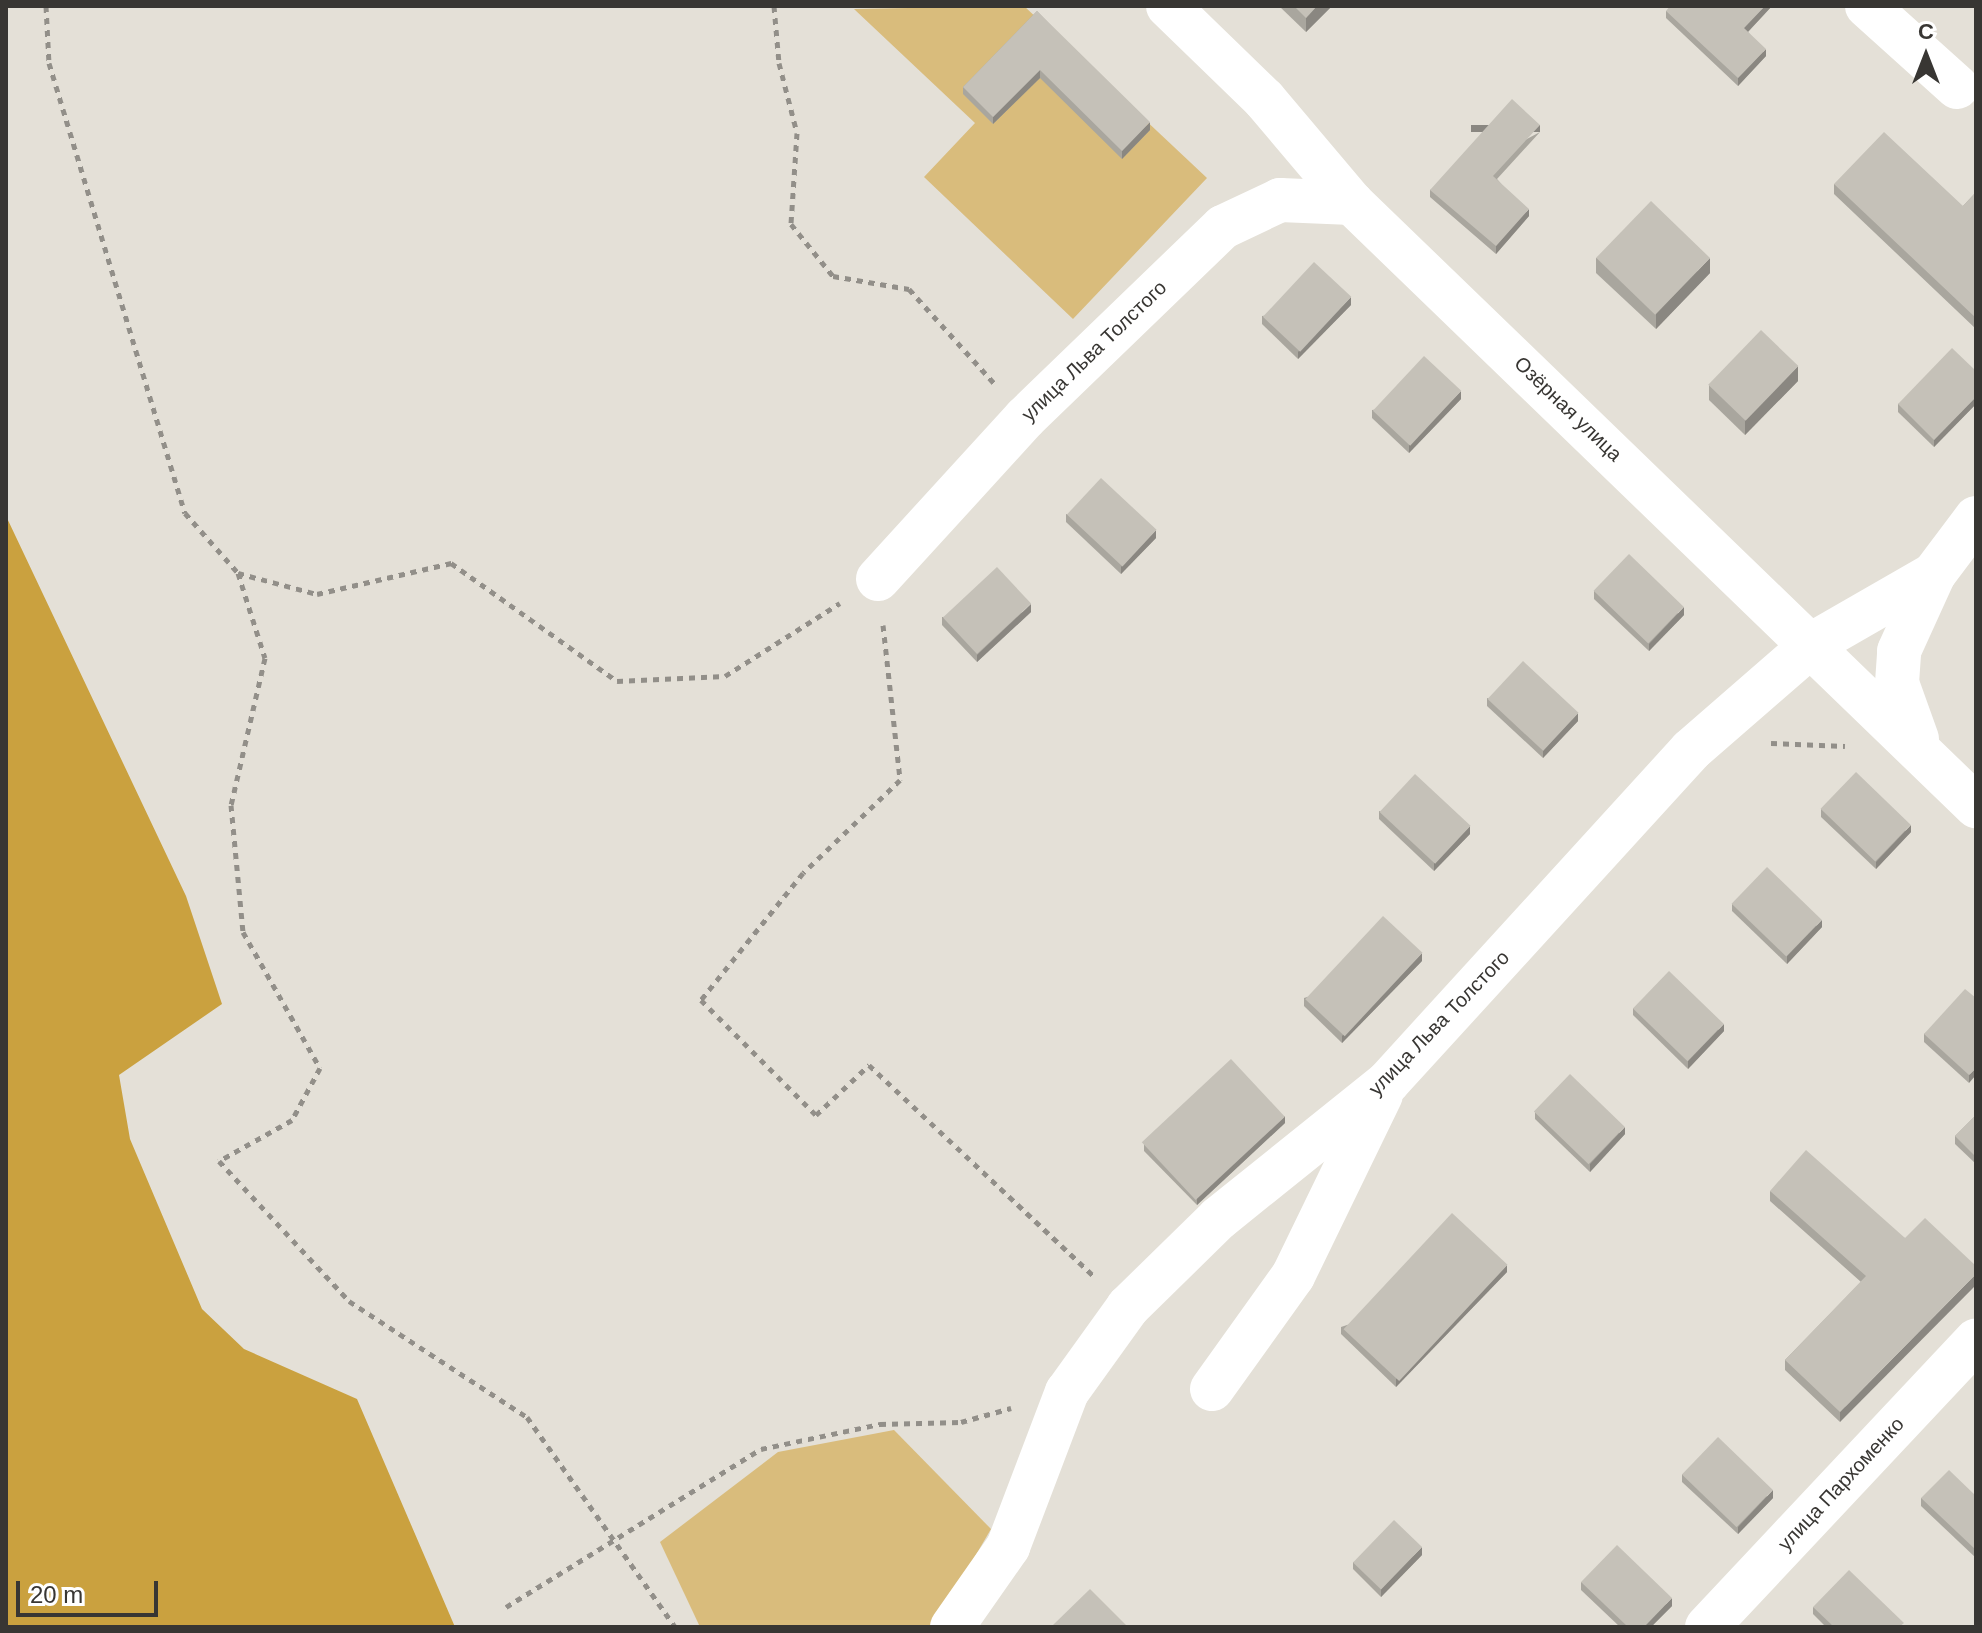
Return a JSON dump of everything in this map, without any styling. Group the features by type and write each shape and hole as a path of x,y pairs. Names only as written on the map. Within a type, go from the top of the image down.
{"street":[{"name":"Озёрная улица","path":"1168,6 1264,99 1352,203 1814,643 1976,806"},
{"path":"1867,6 1970,86"},
{"name":"улица Льва Толстого","path":"878,579 1025,418 1223,227 1280,200 1352,203"},
{"name":"улица Льва Толстого","path":"952,1627 1008,1547 1067,1392 1128,1307 1219,1218 1388,1082 1691,750 1814,643 1934,574 1976,518"},
{"path":"1929,758 1906,721 1897,683 1909,620 1934,574"},
{"path":"1212,1389 1293,1276 1388,1082"},
{"name":"улица Пархоменко","path":"1707,1627 1976,1341"}],"path":[{"path":"46,6 49,63 185,513 238,573 265,658 231,805 243,932 320,1068 292,1120 219,1161 349,1301 527,1417 675,1627"},
{"path":"774,6 797,133 791,224 833,276 909,289 1025,418"},
{"path":"238,573 317,594 451,563 617,681 725,676 878,579 900,780 803,873 701,1000 816,1115 869,1065 1128,1307"},
{"path":"1766,744 1852,747"},
{"path":"506,1607 761,1449 880,1424 961,1422 1067,1392"}],"shaded area":[{"path":"1024,6 1207,178 1073,319 924,177 975,123 854,9"},
{"path":"6,516 186,896 222,1004 119,1075 130,1139 202,1309 244,1349 357,1399 455,1627 6,1627"},
{"path":"894,1430 991,1529 934,1627 700,1627 660,1542 778,1452"}],"building":[{"path":"1294,6 1317,6 1306,18"},
{"path":"1670,6 1765,6 1744,28 1766,49 1738,78 1666,11"},
{"path":"1037,11 1150,122 1122,151 1040,70 993,117 963,87"},
{"path":"1512,99 1540,125 1493,176 1529,209 1496,246 1430,190"},
{"path":"1884,132 1963,206 1976,192 1976,318 1834,184"},
{"path":"1651,201 1710,258 1655,315 1596,258"},
{"path":"1314,262 1351,297 1300,352 1263,317"},
{"path":"1761,330 1798,366 1746,421 1708,385"},
{"path":"1952,348 1976,371 1976,397 1934,440 1898,404"},
{"path":"1424,356 1461,391 1410,446 1373,411"},
{"path":"1101,478 1157,530 1122,566 1067,515"},
{"path":"1629,554 1684,607 1648,643 1594,591"},
{"path":"997,567 1031,604 977,654 943,617"},
{"path":"1523,661 1579,713 1543,751 1488,699"},
{"path":"1856,772 1911,825 1875,861 1821,809"},
{"path":"1415,774 1471,826 1435,864 1380,812"},
{"path":"1767,867 1822,920 1786,956 1732,904"},
{"path":"1383,916 1422,953 1345,1036 1305,999"},
{"path":"1669,971 1724,1024 1688,1061 1633,1008"},
{"path":"1965,989 1976,998 1976,1068 1969,1075 1924,1034"},
{"path":"1231,1059 1285,1117 1196,1200 1142,1142"},
{"path":"1570,1074 1625,1127 1589,1164 1534,1111"},
{"path":"1976,1115 1976,1157 1955,1136"},
{"path":"1806,1150 1905,1238 1925,1218 1976,1266 1976,1274 1840,1412 1785,1360 1866,1276 1770,1191"},
{"path":"1452,1213 1508,1265 1399,1381 1344,1329"},
{"path":"1718,1437 1773,1490 1737,1527 1682,1474"},
{"path":"1949,1470 1976,1496 1976,1550 1921,1498"},
{"path":"1394,1520 1422,1547 1381,1590 1353,1562"},
{"path":"1617,1545 1672,1598 1644,1627 1628,1627 1581,1582"},
{"path":"1849,1570 1904,1623 1899,1627 1834,1627 1813,1607"},
{"path":"1090,1589 1128,1627 1054,1627"}]}
